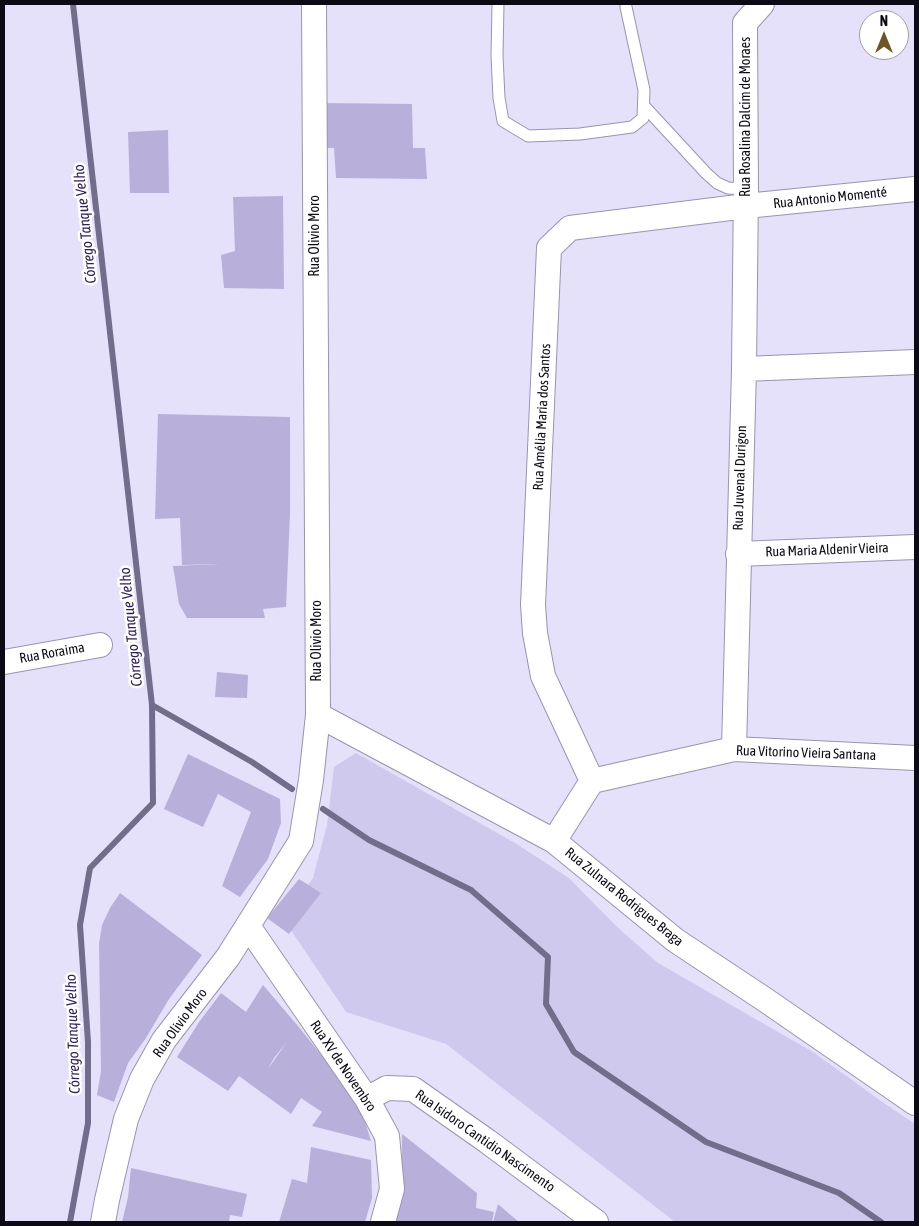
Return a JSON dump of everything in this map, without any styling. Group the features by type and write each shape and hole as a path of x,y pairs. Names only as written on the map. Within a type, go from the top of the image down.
{"street":[{"name":"Rua Olivio Moro","path":"103,1222 126,1119 142,1079 164,1040 228,958 301,841 318,716 314,4"},
{"name":"Rua Rosalina Dalcim de Moraes","path":"746,198 745,23 762,4"},
{"name":"Rua Antonio Momenté","path":"746,198 915,189"},
{"name":"Rua Juvenal Durigon","path":"734,749 744,369 746,198"},
{"name":"Rua Amélia Maria dos Santos","path":"592,781 542,676 535,633 533,605 549,248 570,228 746,198"},
{"path":"744,369 915,362"},
{"name":"Rua Maria Aldenir Vieira","path":"738,554 915,547"},
{"name":"Rua Roraima","path":"4,662 100,645"},
{"name":"Rua Zulnara Rodrigues Braga","path":"318,716 554,841 675,940 915,1103"},
{"name":"Rua Vitorino Vieira Santana","path":"592,781 734,749 915,759"},
{"path":"554,841 592,781"},
{"name":"Rua XV de Novembro","path":"248,926 367,1099 387,1136 392,1189 383,1222"},
{"name":"Rua Isidoro Cantidio Nascimento","path":"367,1099 387,1088 413,1089 487,1140 596,1222"}],"lane":[{"path":"498,4 497,56 499,98 503,121 528,136 580,134 632,127 642,118 644,90 626,7"},
{"path":"644,106 706,173 717,182 746,198"}],"shaded area":[{"path":"356,753 515,843 569,878 616,926 658,963 813,1052 915,1124 915,1222 675,1222 446,1044 346,1012 284,920 313,878 327,825 334,767"}],"building":[{"path":"321,103 412,104 413,148 425,148 427,179 336,178 334,148 322,148"},
{"path":"168,130 169,193 130,193 128,132"},
{"path":"283,196 284,289 224,288 221,255 235,251 233,197"},
{"path":"158,414 290,417 290,514 286,607 263,609 265,618 187,618 179,604 173,566 220,564 182,565 180,518 155,519"},
{"path":"217,672 248,675 247,698 215,697"},
{"path":"188,754 280,799 281,823 268,859 240,897 222,886 251,812 218,794 203,827 164,809"},
{"path":"299,879 321,893 289,934 267,918"},
{"path":"120,893 202,955 169,999 146,1038 128,1063 114,1102 97,1095 101,1071 99,944 102,925"},
{"path":"263,985 343,1082 361,1108 371,1141 312,1126 322,1112 301,1098 291,1114 239,1076 228,1091 177,1057 199,1022 221,993 246,1012","holes":["286,1043 268,1069 274,1058"]},
{"path":"402,1134 477,1193 476,1208 494,1212 492,1222 396,1222 402,1191"},
{"path":"311,1147 371,1160 372,1198 365,1222 279,1222 292,1179 307,1183"},
{"path":"131,1168 247,1194 242,1217 230,1215 229,1222 122,1222 128,1197"},
{"path":"498,1204 513,1217 519,1222 493,1222"}],"waterway":[{"name":"Córrego Tanque Velho","path":"70,1222 88,1123 88,1042 80,925 90,868 153,803 152,705 73,4"},
{"path":"152,705 252,762 292,789"},
{"path":"323,809 369,840 471,890 548,957 546,1004 574,1052 706,1142 839,1193 881,1222"}]}
